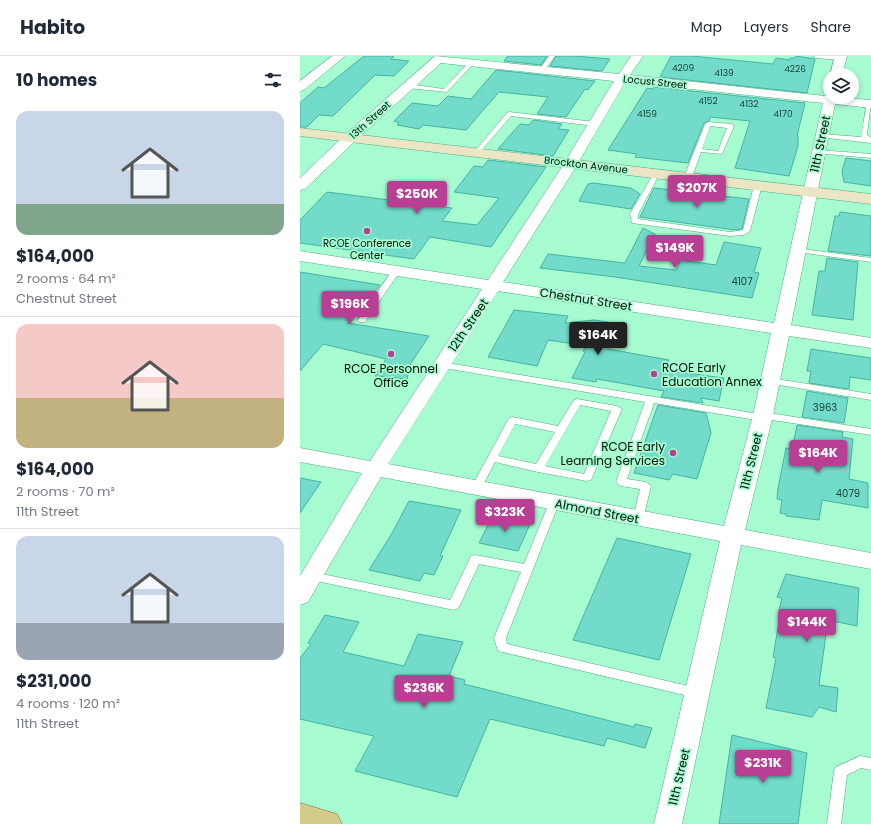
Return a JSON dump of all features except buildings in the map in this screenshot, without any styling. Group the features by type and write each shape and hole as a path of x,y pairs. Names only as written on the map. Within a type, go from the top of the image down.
{"main road":[{"name":"Brockton Avenue","path":"300,132 871,199"},
{"path":"300,817 326,824"}],"street":[{"path":"300,87 339,56"},
{"name":"12th Street","path":"301,594 375,469 572,163 622,78 637,56"},
{"path":"838,68 841,57"},
{"name":"Locust Street","path":"440,58 542,70 823,97"},
{"name":"13th Street","path":"300,186 350,138 440,58"},
{"name":"Locust Street","path":"859,102 870,103"},
{"name":"11th Street","path":"668,824 732,537 770,381 829,104"},
{"name":"Chestnut Street","path":"300,256 495,284 871,343"},
{"name":"Almond Street","path":"300,455 732,537 871,561"}],"lane":[{"path":"542,70 552,56"},
{"path":"816,56 841,57"},
{"path":"408,86 445,90 472,62"},
{"path":"869,140 864,136 870,103"},
{"path":"477,152 509,114 595,124"},
{"path":"688,177 698,150 708,124 731,126 720,153 698,150"},
{"path":"820,144 869,140"},
{"path":"820,144 871,156"},
{"path":"657,173 634,214 636,221 730,234 741,233 746,231 758,185"},
{"path":"798,250 871,260"},
{"path":"362,320 397,270"},
{"path":"441,365 650,400 871,432"},
{"path":"770,381 871,397"},
{"path":"638,519 646,486 621,482 650,400"},
{"path":"492,458 538,469 588,478 617,409 577,402 538,469"},
{"path":"476,488 512,420 561,430"},
{"path":"554,503 500,638 502,648 698,693"},
{"path":"312,576 454,605 475,559 528,569"},
{"path":"834,824 841,771 860,762 871,764"}],"place":[{"name":"RCOE Conference Center","path":"367,231"},
{"name":"RCOE Personnel Office","path":"391,354"},
{"name":"RCOE Early Education Annex","path":"654,374"},
{"name":"RCOE Early Learning Services","path":"673,453"}]}
